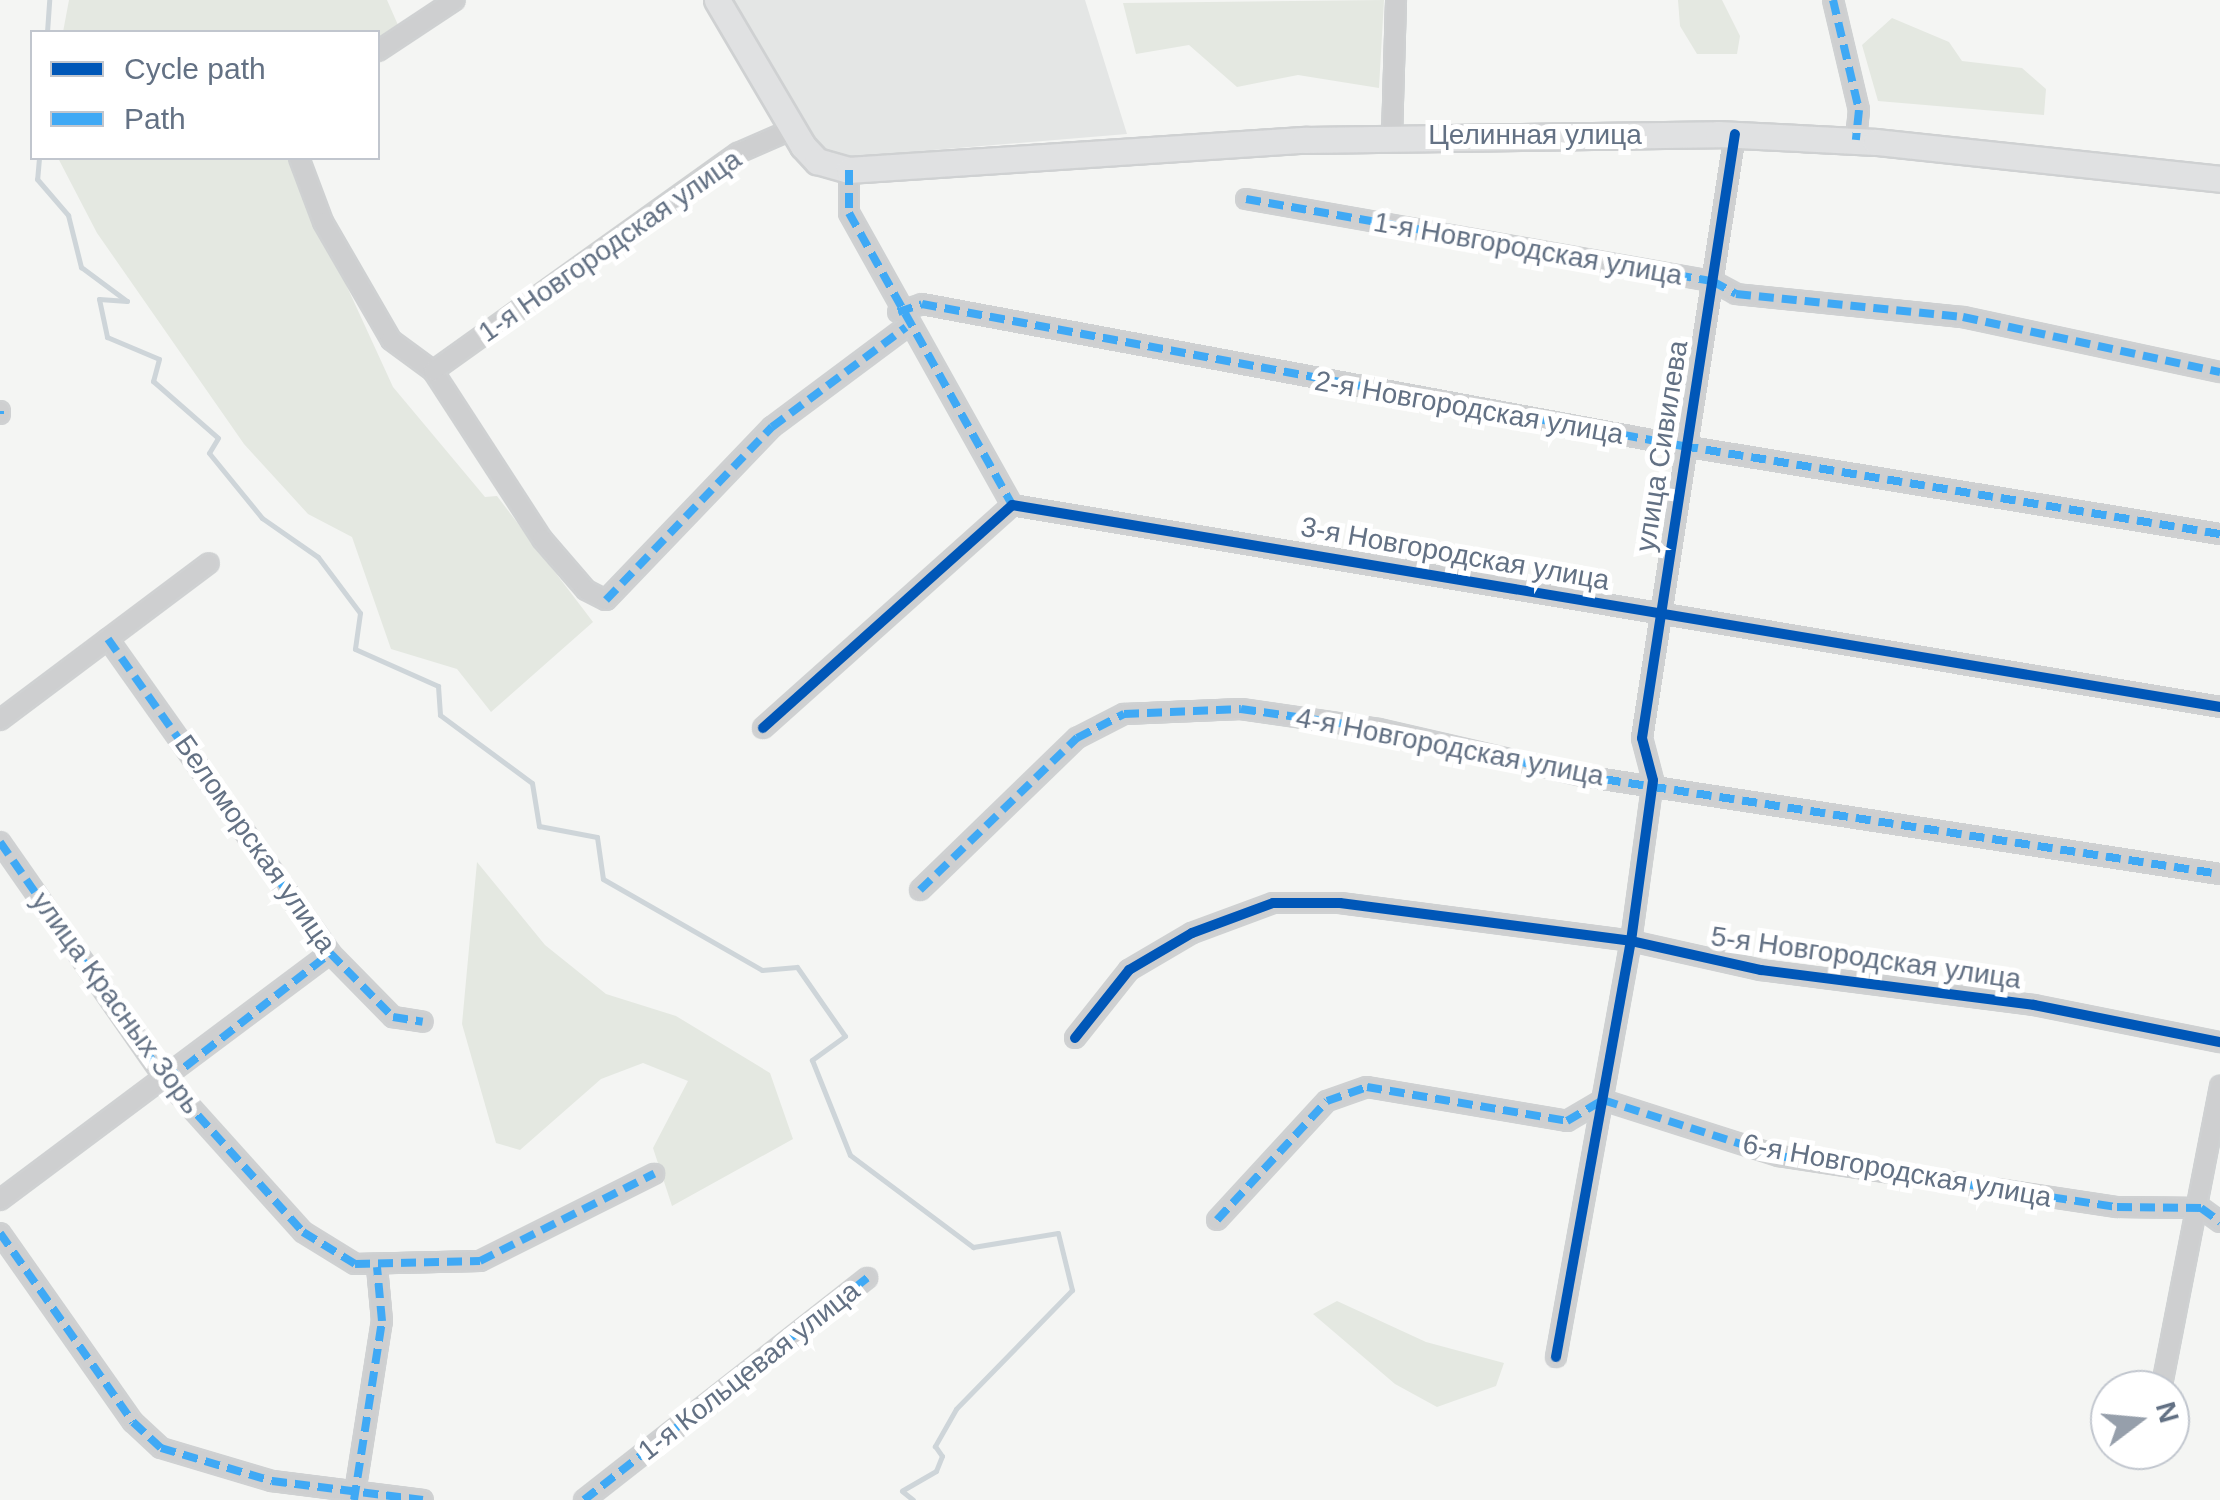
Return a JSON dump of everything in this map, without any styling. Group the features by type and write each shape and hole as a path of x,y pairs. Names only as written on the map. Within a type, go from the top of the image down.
{"main road":[{"path":"717,0 792,129 817,161 849,170"},
{"name":"Целинная улица","path":"849,170 1392,136 1734,134 1856,140 2220,179"}],"street":[{"path":"380,50 454,0"},
{"path":"1392,136 1396,0"},
{"path":"1834,0 1858,110 1856,140"},
{"name":"1-я Новгородская улица","path":"432,371 738,152 792,129"},
{"name":"улица Сивилева","path":"1556,1357 1631,941 1653,780 1642,738 1658,611 1734,134"},
{"path":"299,160 323,222 391,340 432,371 542,539 586,590 606,600 772,426 902,319"},
{"path":"763,728 1012,505 902,319 849,213 849,170"},
{"name":"1-я Новгородская улица","path":"1246,199 1712,281 1736,294 1798,294 1963,317 2220,372"},
{"name":"2-я Новгородская улица","path":"902,319 922,304 1683,446 2220,534"},
{"name":"3-я Новгородская улица","path":"1012,505 2220,707"},
{"path":"0,720 209,562"},
{"name":"Беломорская улица","path":"108,639 330,953 393,1017 423,1022"},
{"name":"4-я Новгородская улица","path":"920,890 1077,738 1124,714 1241,710 1379,729 1583,776 1653,780 2220,874"},
{"name":"улица Красных Зорь","path":"0,842 167,1081 302,1232 355,1264 377,1267 480,1261 654,1174"},
{"name":"5-я Новгородская улица","path":"1075,1038 1129,970 1192,932 1273,903 1340,903 1631,941 1761,970 2034,1005 2220,1042"},
{"path":"0,1200 167,1081 330,953"},
{"path":"2165,1370 2201,1208 2220,1086"},
{"path":"1217,1220 1328,1102 1367,1087 1567,1121 1603,1100"},
{"name":"6-я Новгородская улица","path":"1603,1100 1779,1156 2118,1208 2201,1208"},
{"path":"2201,1208 2220,1222"},
{"path":"0,1233 133,1422 161,1448 272,1482 422,1500"},
{"path":"355,1494 382,1320 377,1267"},
{"name":"1-я Кольцевая улица","path":"584,1500 867,1278"}],"shaded area":[{"path":"69,0 387,0 398,25 380,38 380,30 63,30"},
{"path":"728,0 1085,0 1127,134 848,157 826,151 806,135"},
{"path":"1384,0 1379,88 1298,75 1237,87 1189,45 1136,54 1123,3"},
{"path":"1678,0 1722,0 1740,36 1737,54 1697,54 1680,26"},
{"path":"1892,18 1949,42 1962,61 2022,68 2046,89 2044,115 1878,101 1862,45"},
{"path":"59,160 289,160 393,387 485,497 497,496 593,622 491,712 457,669 391,649 352,537 308,514 244,444 97,233"},
{"path":"477,862 545,945 606,994 676,1016 770,1073 793,1139 672,1206 653,1148 688,1081 643,1063 601,1079 520,1150 496,1143 462,1024"},
{"path":"1337,1301 1426,1342 1504,1363 1496,1386 1437,1407 1395,1384 1313,1314"}],"waterway":[{"path":"47,30 49,0"},
{"path":"39,160 37,179 68,215 81,267 127,301 99,299 107,337 159,359 153,381 218,438 209,453 262,518 318,557 360,613 355,649 438,686 440,715 532,783 539,826 597,837 603,879 762,970 797,967 845,1036 812,1060 850,1155 973,1247 1058,1233 1072,1290 956,1409 935,1446 942,1456 936,1471 902,1491 913,1500"}],"marked path":[{"path":"1833,0 1859,110 1856,140"},
{"path":"849,170 849,213 1012,505"},
{"path":"1246,199 1712,281 1736,294 1963,317 2220,372"},
{"path":"898,312 922,304 1683,446 2220,534"},
{"path":"606,600 772,427 906,327"},
{"path":"108,639 330,953 393,1017 423,1022"},
{"path":"920,890 1077,738 1124,714 1241,709 1379,729 1583,776 2220,874"},
{"path":"0,842 167,1081 303,1232 355,1264 480,1261 654,1174"},
{"path":"167,1081 330,953"},
{"path":"1217,1220 1327,1101 1367,1087 1567,1121 1603,1100 1779,1156 2117,1207 2201,1208 2220,1222"},
{"path":"0,1233 133,1422 161,1448 272,1481 423,1500"},
{"path":"354,1500 382,1321 377,1267"},
{"path":"584,1500 867,1278"}],"cycle path":[{"path":"1556,1357 1631,941 1653,780 1642,738 1735,134"},
{"path":"763,728 1012,505 2220,707"},
{"path":"1075,1038 1129,970 1192,933 1273,903 1340,903 1631,941 1761,970 2034,1005 2220,1042"}]}
